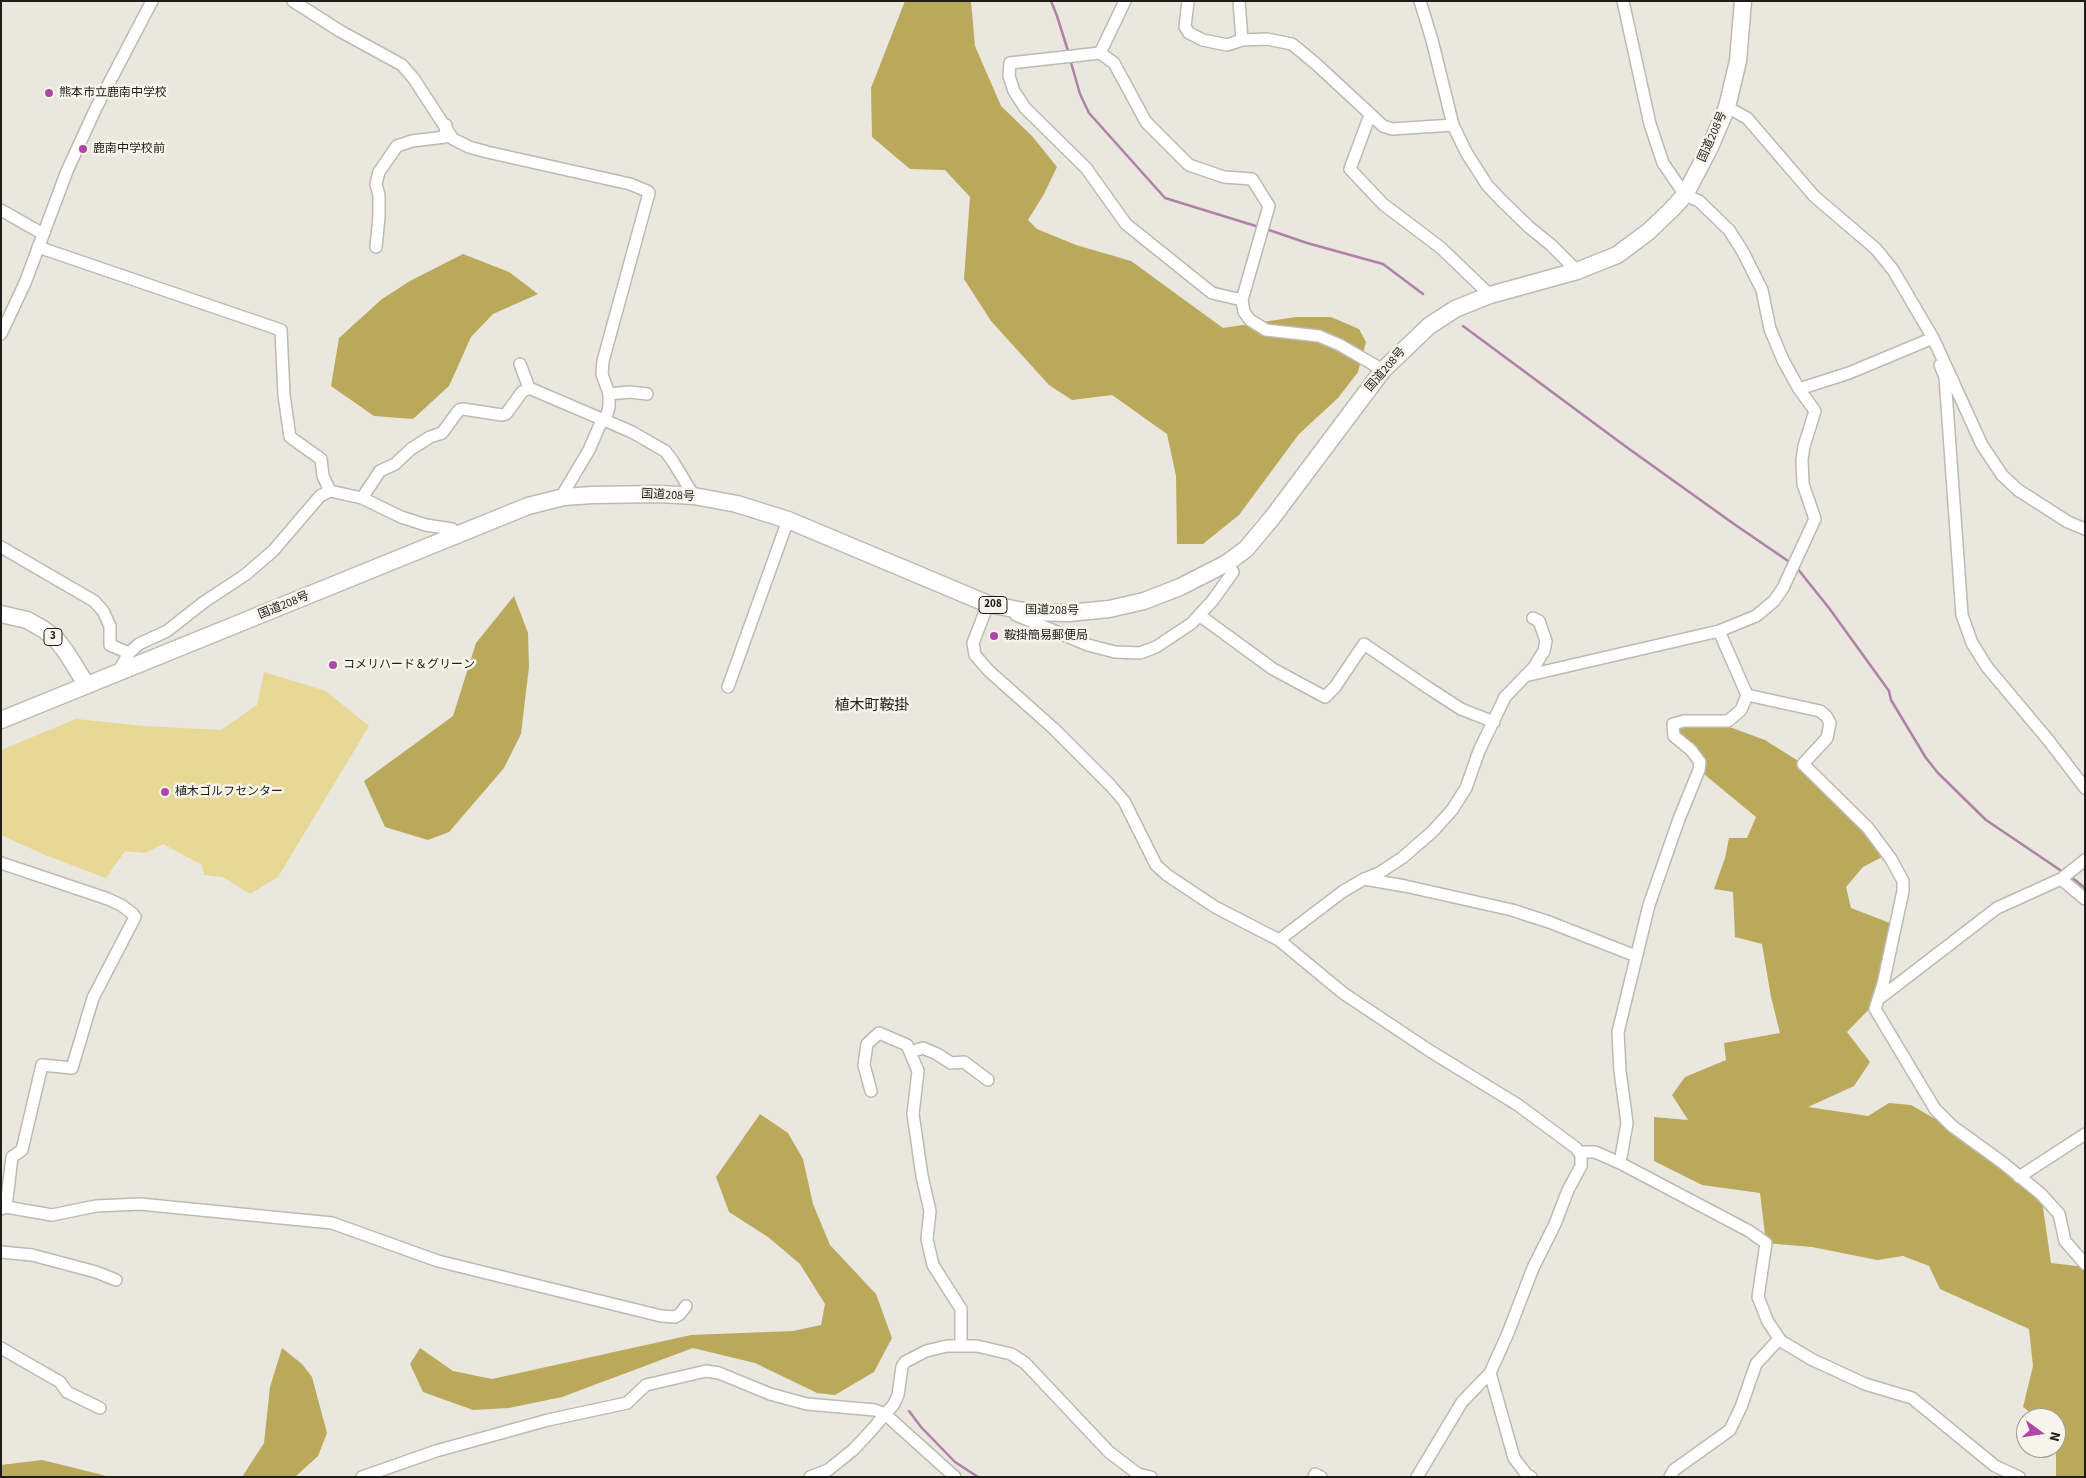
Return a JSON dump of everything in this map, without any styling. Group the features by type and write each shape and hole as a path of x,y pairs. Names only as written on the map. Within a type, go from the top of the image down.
{"highway":[{"name":"国道208号","path":"1,720 528,506 564,497 592,494 660,494 694,496 737,504 788,520 988,604 1029,612 1068,613 1109,609 1144,601 1180,587 1226,564 1246,549 1272,518 1383,370 1429,326 1455,309 1490,294 1577,271 1617,255 1648,232 1685,195 1710,147 1727,107 1738,61 1742,1"},
{"name":"3","path":"1,614 28,620 56,639 86,684"}],"street":[{"path":"1,334 25,284 42,234 67,172 96,108 152,1"},
{"path":"293,1 340,31 402,65 446,125 453,139 469,147 630,184 649,193 603,361 602,374 609,394 609,407 589,450 564,492 564,497"},
{"path":"1100,53 1126,1"},
{"path":"1188,1 1184,27 1189,33 1203,40 1228,45 1242,40 1267,39 1292,44 1383,126 1392,129 1453,126"},
{"path":"1239,1 1242,40"},
{"path":"1420,1 1432,40 1453,126 1466,152 1487,185 1577,271"},
{"path":"1524,676 1719,632 1756,616 1774,601 1783,588 1815,519 1803,484 1802,460 1804,446 1815,411 1799,389 1770,329 1762,290 1743,252 1729,230 1699,201 1685,195 1663,163 1653,132 1623,1"},
{"path":"1242,300 1212,293 1126,224 1086,168 1025,108 1014,91 1008,76 1010,63 1100,53 1114,63 1146,122 1189,165 1224,177 1252,179 1269,206 1242,300 1244,312 1250,320 1266,330 1319,336 1340,345 1383,370"},
{"path":"1727,107 1747,118 1814,196 1876,249 1894,270 1932,339 1982,445 2002,475 2018,490 2068,522 2085,529"},
{"path":"1370,116 1350,170 1383,204 1441,248 1490,294"},
{"path":"376,247 379,194 376,184 379,172 397,146 412,141 445,137 446,125"},
{"path":"1,210 42,234"},
{"path":"38,247 281,330 284,395 290,437 321,459 324,476 330,491"},
{"path":"1799,389 1849,373 1932,339"},
{"path":"1932,339 1944,377 1962,616 1972,643 1987,667 2049,741 2085,788"},
{"path":"520,364 528,388 632,432 665,451 694,496"},
{"path":"362,498 380,471 394,464 411,449 430,437 442,433 459,410 463,408 502,415 506,414 522,392 528,388"},
{"path":"609,394 630,392 646,394"},
{"path":"117,674 129,653 139,644 167,631 204,602 245,575 273,551 320,496 330,491 362,498 401,517 426,525 452,529 459,535"},
{"path":"728,687 788,520"},
{"path":"1,547 94,601 103,611 110,626 110,645 129,653"},
{"path":"1226,564 1233,572 1213,600 1179,633 1156,648 1140,653 1123,652 1088,645 1039,623 988,604 973,643 975,655 989,671 1053,728 1124,801 1156,865 1166,875 1215,907 1279,940 1343,993 1444,1060 1518,1105 1581,1155 1581,1166 1568,1190 1555,1224 1533,1268 1490,1373 1462,1402 1416,1477"},
{"path":"1199,615 1274,669 1325,697 1335,687 1364,644 1461,709 1494,722"},
{"path":"1279,940 1342,892 1364,879 1379,873 1402,858 1432,832 1452,810 1466,788 1479,751 1505,697 1534,667 1544,651 1546,641 1539,620 1533,618"},
{"path":"1620,1163 1627,1123 1620,1071 1618,1032 1649,905 1679,819 1699,770 1700,762 1691,750 1674,736 1673,724 1684,721 1728,721 1741,710 1747,695 1719,632"},
{"path":"1747,695 1820,712 1826,716 1830,723 1827,738 1802,764 1868,828 1891,859 1903,881 1903,891 1883,984 1875,1009 1935,1109 1952,1126 2003,1163 2019,1178 2041,1194 2058,1214 2065,1241 2085,1264"},
{"path":"1877,1001 1997,908 2061,879 2085,860"},
{"path":"1,863 108,899 135,917 93,998 72,1068 42,1065 22,1150 12,1157 4,1208 52,1215 96,1206 140,1204 332,1223 438,1261 661,1316 675,1317 686,1306"},
{"path":"1364,879 1405,886 1512,910 1549,922 1636,956"},
{"path":"2061,879 2085,899"},
{"path":"871,1091 864,1065 867,1044 879,1033 907,1045 918,1071 913,1114 922,1176 930,1211 927,1239 933,1265 961,1309 961,1346"},
{"path":"910,1052 923,1048 951,1063 964,1062 988,1080"},
{"path":"2019,1178 2085,1134"},
{"path":"1579,1152 1595,1152 1620,1163 1750,1231 1766,1243 1758,1297 1768,1322 1779,1339 1811,1359 1865,1384 1912,1398 1995,1466 2019,1477"},
{"path":"1,1252 32,1255 96,1272 116,1280"},
{"path":"1670,1477 1674,1470 1730,1430 1741,1407 1756,1364 1779,1339"},
{"path":"810,1477 828,1470 853,1450 894,1404 898,1394 902,1367 905,1362 926,1351 947,1346 977,1346 1011,1354 1025,1363 1109,1452 1138,1474 1151,1477"},
{"path":"1,1348 60,1382 67,1392 100,1408"},
{"path":"362,1477 436,1451 548,1420 627,1402 646,1385 706,1371 719,1373 770,1394 807,1404 875,1410 885,1414 955,1477"},
{"path":"1490,1373 1514,1458 1528,1476"},
{"path":"1314,1477 1315,1474 1320,1477"}],"shaded area":[{"path":"905,1 971,1 975,46 1001,106 1032,136 1057,167 1044,194 1028,220 1037,229 1076,245 1131,261 1223,328 1296,317 1331,317 1359,329 1366,342 1358,372 1338,398 1299,434 1239,515 1203,544 1177,544 1176,476 1167,434 1112,395 1072,400 1049,385 991,321 964,279 970,197 945,170 910,169 872,137 871,88"},
{"path":"463,254 509,272 538,294 493,314 471,337 449,386 413,419 374,416 331,386 339,338 382,299 410,281"},
{"path":"514,596 528,633 529,667 521,734 504,768 449,832 428,840 385,827 364,781 453,716 476,643"},
{"name":"植木ゴルフセンター","path":"264,672 326,691 369,726 278,877 250,894 223,877 204,875 202,865 163,844 145,853 125,851 106,878 45,855 1,835 1,750 76,719 144,726 221,730 257,705"},
{"path":"1716,722 1765,740 1803,764 1884,856 1863,867 1846,887 1851,908 1890,923 1877,1001 1847,1032 1870,1062 1854,1086 1808,1107 1868,1116 1889,1103 1911,1105 1937,1120 2041,1194 2051,1263 2085,1267 2085,1477 2056,1477 2056,1458 2066,1458 2066,1408 2023,1407 2033,1366 2029,1329 1940,1289 1929,1266 1903,1256 1877,1260 1812,1247 1766,1243 1760,1193 1702,1185 1654,1161 1654,1117 1688,1120 1672,1095 1685,1077 1726,1060 1724,1043 1780,1033 1771,997 1762,944 1735,937 1733,892 1714,889 1725,858 1729,838 1747,838 1756,817 1699,770 1674,730"},
{"path":"760,1114 788,1133 803,1159 813,1204 830,1245 876,1294 892,1338 874,1372 835,1395 817,1393 755,1363 693,1348 562,1397 509,1408 473,1410 423,1392 410,1364 420,1348 453,1371 492,1379 691,1335 793,1331 821,1325 825,1304 800,1264 768,1237 729,1212 716,1177"},
{"path":"282,1348 302,1364 312,1377 327,1433 318,1456 295,1477 242,1477 264,1443 270,1387"},
{"path":"42,1460 111,1477 1,1477 1,1465"}],"waterway":[{"path":"1051,1 1069,54"},
{"path":"1070,59 1080,94 1089,113 1165,198 1259,227"},
{"path":"1266,229 1307,243 1383,264 1423,294"},
{"path":"1463,326 1625,446 1791,563"},
{"path":"1797,568 1829,608 1889,691 1891,700 1926,758 1938,773 1986,820 2063,872"},
{"path":"2070,876 2085,888"},
{"path":"909,1411 921,1427 955,1462 978,1477"}],"place":[{"name":"熊本市立鹿南中学校","path":"49,93"},
{"name":"鹿南中学校前","path":"83,149"},
{"name":"鞍掛簡易郵便局","path":"994,636"},
{"name":"コメリハード＆グリーン","path":"333,665"},
{"name":"植木ゴルフセンター","path":"165,792"}],"district":[{"name":"植木町鞍掛","path":"872,707"}]}
